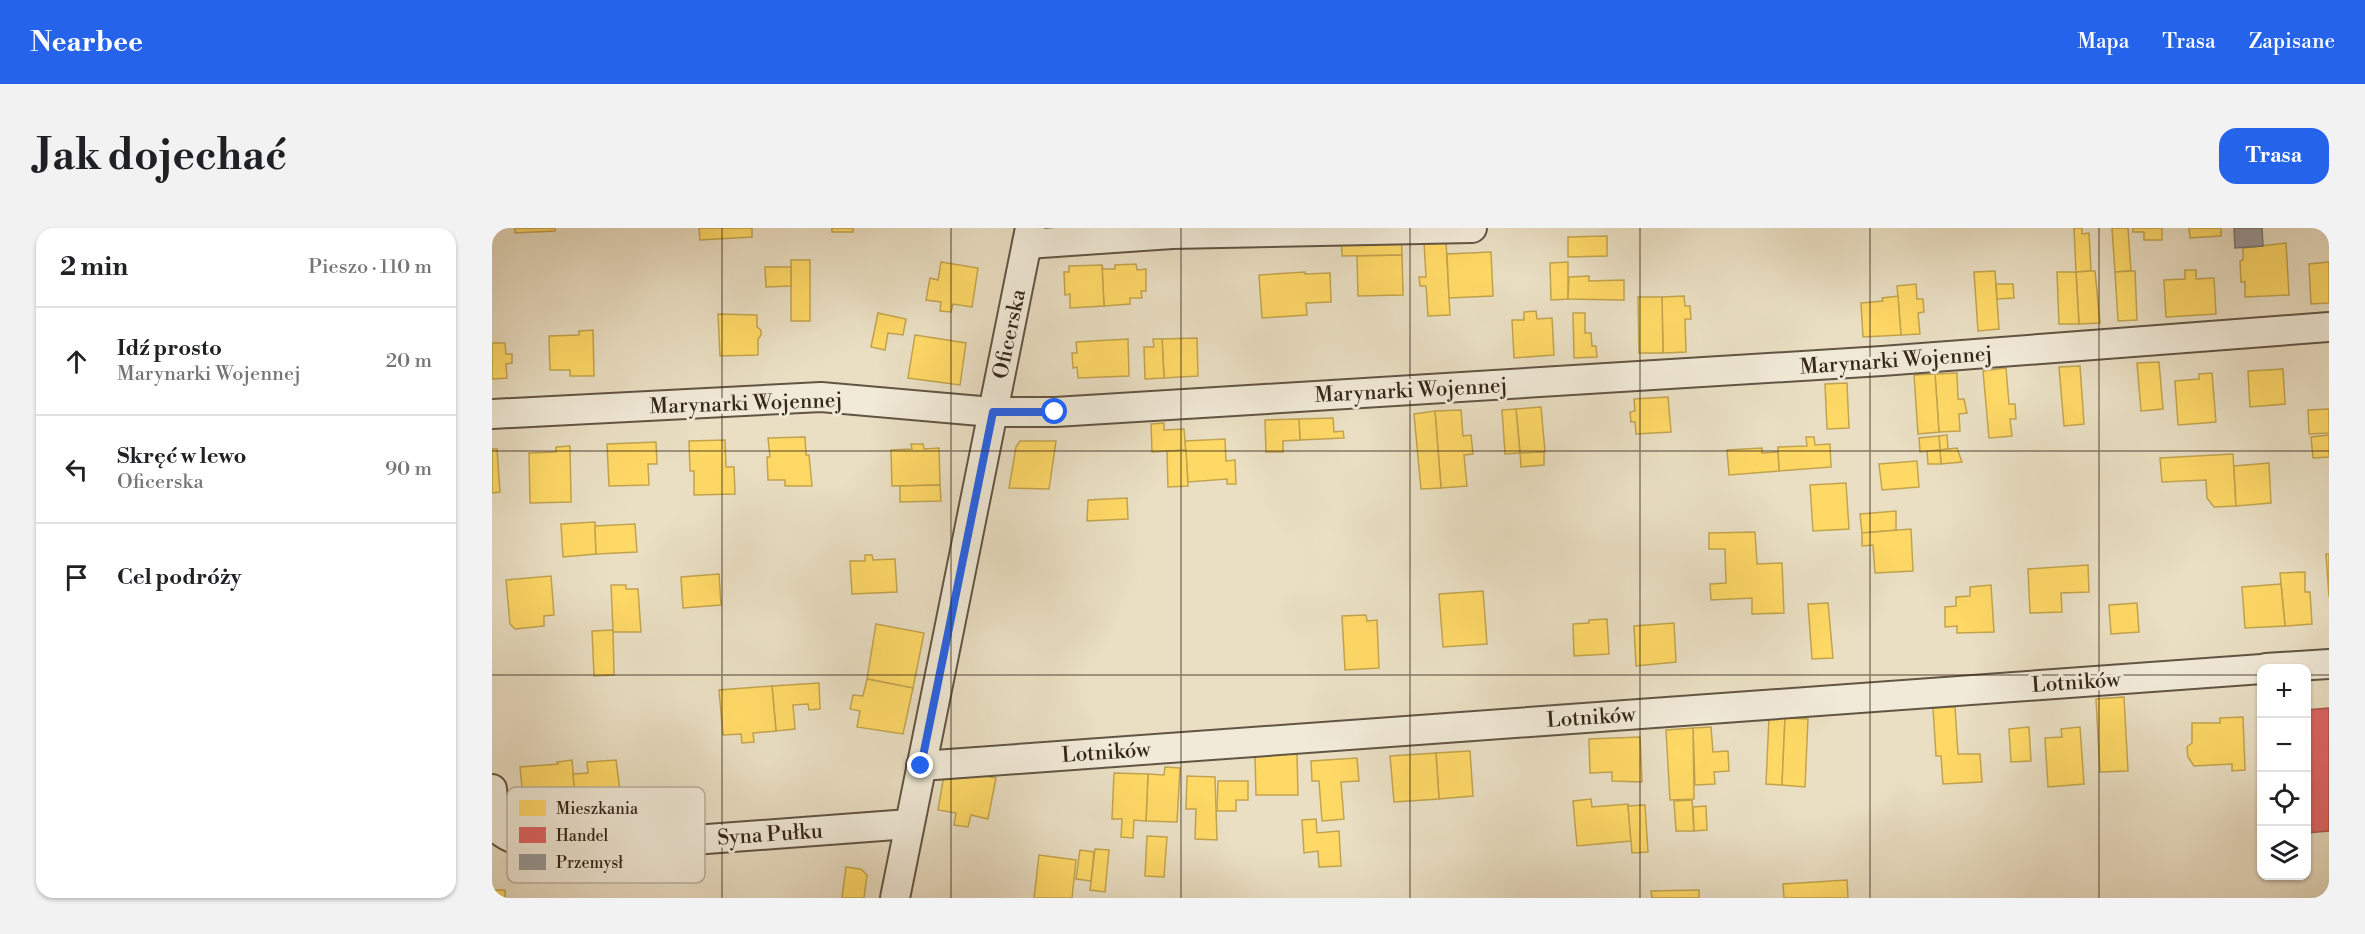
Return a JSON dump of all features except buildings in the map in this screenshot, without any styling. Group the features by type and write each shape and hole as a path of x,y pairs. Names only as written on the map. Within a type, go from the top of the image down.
{"street":[{"path":"1029,236 1472,228"},
{"name":"Oficerska","path":"895,898 1029,236"},
{"name":"Marynarki Wojennej","path":"492,414 821,397 993,412 1055,412 1847,363 2329,327"},
{"name":"Lotników","path":"2311,665 2329,664"},
{"name":"Lotników","path":"921,766 2257,670"},
{"name":"Syna Pułku","path":"492,789 495,827 507,838"},
{"name":"Syna Pułku","path":"705,839 909,824"}],"route":[{"path":"921,766 993,412 1055,412"}]}
